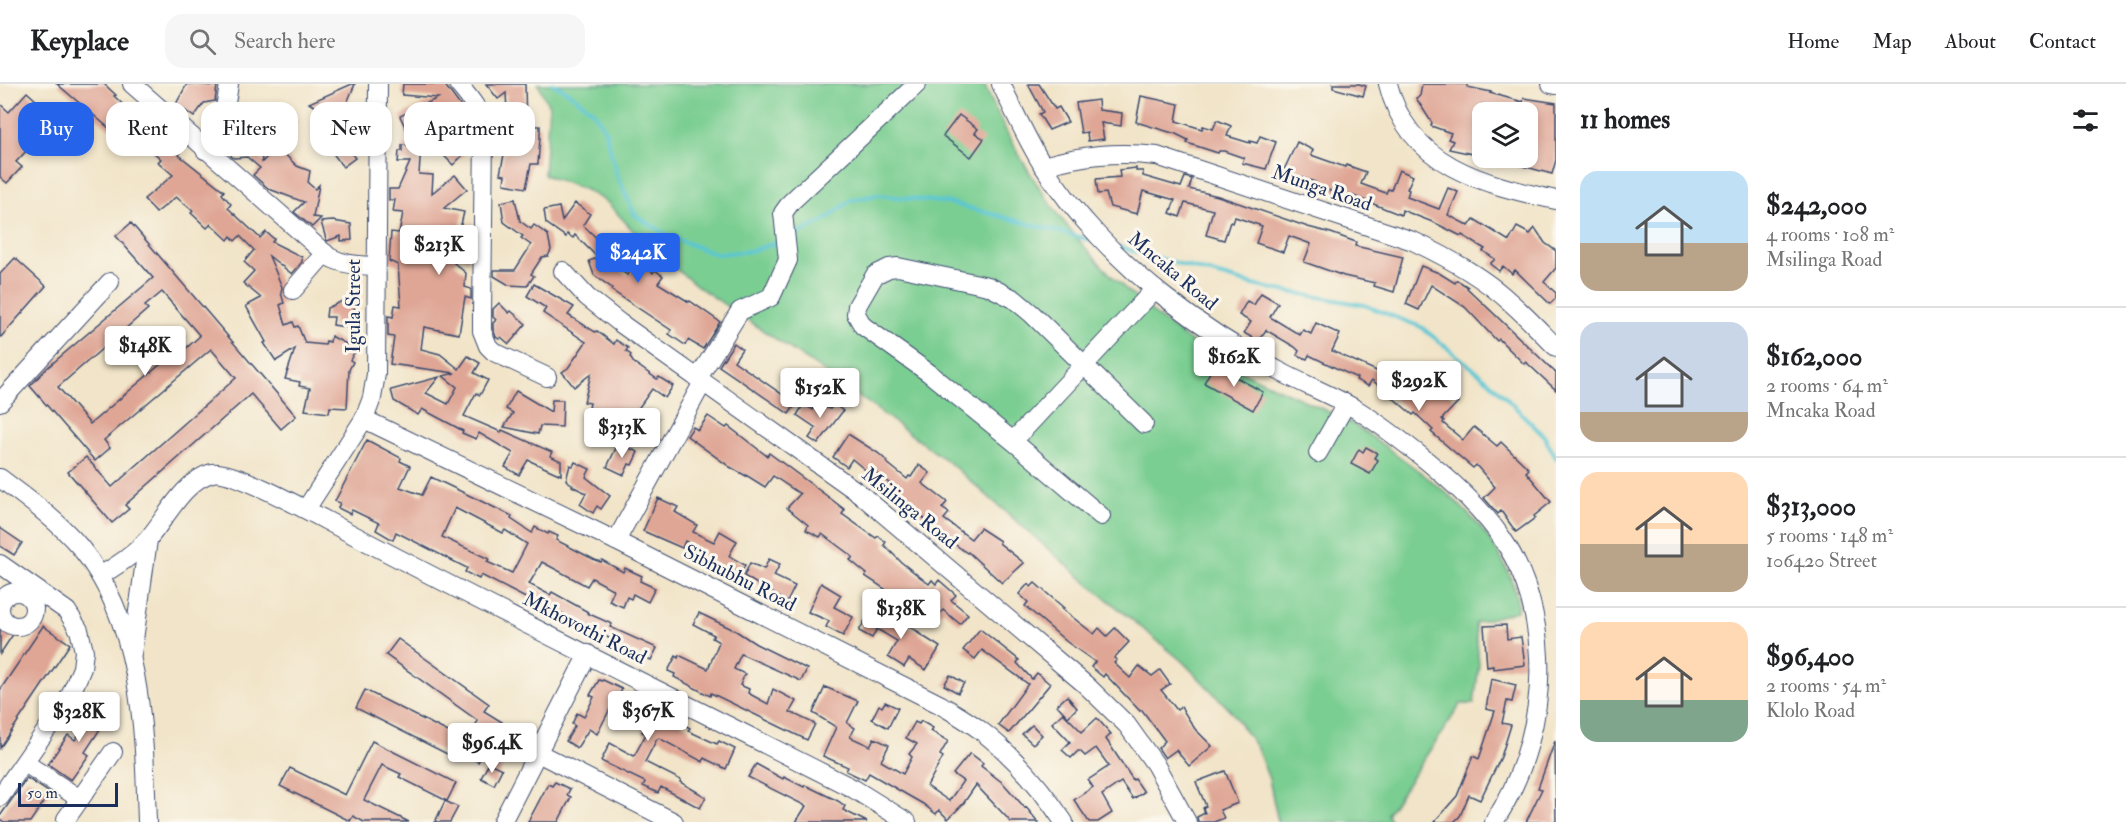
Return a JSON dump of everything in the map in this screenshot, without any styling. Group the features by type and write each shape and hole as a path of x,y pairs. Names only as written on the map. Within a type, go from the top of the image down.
{"street":[{"path":"132,84 201,146"},
{"path":"226,102 229,84"},
{"name":"Igula Street","path":"306,509 364,419 372,398 376,374 378,84"},
{"path":"458,84 479,111 483,120 482,317 484,339 494,351 547,378"},
{"path":"616,541 700,380 740,311 771,297 788,260 783,213 791,202 917,84"},
{"name":"Mncaka Road","path":"1001,84 1043,166 1083,218 1124,261 1155,289 1217,336 1359,411 1406,444 1476,504 1501,534 1518,565 1531,598 1548,681 1529,745 1494,822"},
{"path":"1388,84 1403,123 1425,150 1468,175 1492,184 1556,200"},
{"path":"1551,84 1556,85"},
{"name":"Munga Road","path":"1043,166 1103,153 1157,156 1413,241 1438,253 1487,283 1509,301 1556,348"},
{"path":"212,156 325,253 338,261 376,266"},
{"path":"293,290 325,253"},
{"path":"1101,516 1013,441 929,374 863,326 856,314 857,306 875,276 882,270 898,267 988,286 1003,292 1032,314 1144,424"},
{"name":"Msilinga Road","path":"563,271 595,304 859,493 1086,685 1127,725 1155,764 1186,822"},
{"path":"0,402 110,282"},
{"path":"1013,441 1155,289"},
{"path":"1318,453 1346,404"},
{"name":"Sibhubhu Road","path":"364,419 616,541 941,705 979,729 1015,761 1047,797 1064,822"},
{"name":"Mkhovothi Road","path":"100,576 148,540 191,486 202,477 213,473 228,473 306,509 448,585 854,789 907,822"},
{"path":"0,478 47,514 80,547 100,576 112,600 132,659 140,705 147,822"},
{"path":"132,659 148,540"},
{"path":"0,564 31,592 67,611 79,630 84,651 82,668 70,696 0,797"},
{"path":"11,592 31,592 34,612 28,622 17,626 11,625 2,617 1,597 11,592"},
{"path":"502,822 588,654"},
{"path":"66,819 113,752"},
{"path":"538,753 674,822"},
{"path":"25,763 81,799"}],"green space":[{"path":"538,84 984,84 1014,146 1032,176 1072,232 1119,283 1162,320 1208,353 1250,376 1349,422 1386,447 1422,473 1472,517 1498,552 1514,587 1517,611 1475,623 1479,664 1474,704 1461,704 1387,814 1391,822 1278,822 1269,779 1257,748 1231,711 1182,661 1085,581 951,464 841,383 700,288 647,246 607,202 586,190 544,175 549,106"}],"building":[{"path":"57,84 104,84 120,102 106,102 106,126 94,115 94,102 78,102"},
{"path":"187,84 217,86 215,101 201,102 201,107 194,117 189,113 189,102 177,102"},
{"path":"352,84 355,84 347,102 311,102"},
{"path":"403,84 444,84 458,102 430,102 438,98 402,95"},
{"path":"486,84 525,84 525,102 506,102 506,93 498,99"},
{"path":"1028,84 1039,84 1055,109 1059,107 1068,122 1049,130 1039,114 1043,112"},
{"path":"1333,84 1366,86 1363,96 1333,88"},
{"path":"1422,84 1467,84 1467,87 1523,102 1472,102 1472,154 1449,149 1453,141 1448,139 1451,133 1431,126 1432,123 1416,98 1420,96"},
{"path":"27,92 38,102 18,102"},
{"path":"1141,96 1179,104 1176,121 1202,129 1203,126 1213,129 1217,120 1231,126 1227,136 1250,143 1250,141 1257,143 1260,136 1276,142 1266,169 1242,163 1244,158 1187,143 1188,140 1176,134 1136,122"},
{"path":"1524,98 1556,103 1556,160 1552,174 1530,168 1538,168 1538,102 1523,102"},
{"path":"1098,100 1099,110 1122,113 1121,126 1101,123 1104,139 1088,141 1087,132 1081,133 1076,103"},
{"path":"18,102 18,156 22,156 16,162 22,167 7,183 0,177 0,104 9,112"},
{"path":"959,115 978,129 975,133 984,139 971,157 943,136"},
{"path":"535,126 540,126 538,164 531,164 526,188 504,184 505,175 500,174 504,156 535,156"},
{"path":"1297,142 1313,150 1311,155 1366,172 1361,184 1386,193 1388,189 1391,190 1399,170 1413,176 1407,189 1409,190 1407,197 1439,209 1448,188 1458,192 1448,215 1469,226 1474,219 1509,241 1517,227 1530,234 1535,228 1545,243 1556,251 1556,268 1544,282 1556,293 1556,298 1550,304 1515,270 1512,274 1503,266 1499,271 1490,264 1495,259 1483,251 1485,249 1462,235 1402,210 1401,215 1351,195 1350,198 1325,189 1324,193 1312,189 1315,182 1283,172"},
{"path":"402,145 404,145 404,156 420,156 419,174 433,175 432,193 455,175 467,189 444,208 464,212 457,241 472,242 471,255 468,255 468,260 460,255 454,263 466,273 465,287 471,289 471,299 465,297 459,334 424,327 421,349 440,354 459,369 468,356 480,363 474,373 488,380 480,395 476,393 464,416 552,452 550,456 561,461 561,475 528,460 519,475 505,467 513,453 479,433 476,439 422,409 418,415 394,401 391,390 439,377 426,393 448,404 457,387 443,376 455,373 390,364 394,337 388,336 388,316 393,317 395,305 401,306 398,265 389,261 391,232 399,233 403,213 393,212 395,200 389,200 389,189 398,189 410,162 398,162"},
{"path":"158,156 180,156 224,191 222,194 231,204 228,208 260,238 266,232 274,239 272,242 302,257 302,262 292,274 269,256 282,287 284,303 280,305 286,325 293,322 295,327 298,326 305,343 325,345 326,341 330,342 331,336 356,349 350,360 353,362 349,370 347,408 330,407 329,413 305,410 310,388 299,386 300,382 285,379 295,349 276,361 264,343 266,342 246,306 261,298 243,283 254,271 244,262 254,250 240,236 235,241 231,236 228,240 211,224 207,228 191,213 193,211 176,197 156,213 144,199 173,175 158,162 161,159"},
{"path":"231,156 261,156 262,162 268,156 286,156 297,166 310,171 308,183 315,189 319,185 313,217 321,218 312,227 294,212 304,202 269,189 253,175 260,168 247,157 234,158"},
{"path":"335,156 354,156 355,158 343,167"},
{"path":"444,156 462,156 453,165"},
{"path":"1136,168 1136,171 1143,171 1143,176 1181,187 1185,177 1192,179 1189,189 1218,196 1331,233 1356,242 1355,246 1403,257 1394,292 1374,286 1375,283 1344,276 1304,262 1311,244 1289,236 1283,252 1256,243 1262,226 1235,217 1233,223 1230,222 1224,240 1206,235 1213,210 1185,203 1180,217 1170,213 1175,200 1143,191 1137,214 1110,207 1106,193 1098,194 1096,179 1120,177 1119,170"},
{"path":"515,199 520,221 531,229 534,225 548,235 551,250 548,256 542,257 531,274 534,276 527,286 509,285 494,276 494,270 515,270 531,245 504,222 501,202"},
{"path":"575,203 590,214 583,225 614,255 605,259 627,275 639,262 653,273 655,270 663,276 658,283 690,301 720,322 703,349 688,340 685,345 669,334 671,330 611,290 612,288 594,275 589,261 598,258 575,235 573,238 567,234 566,237 546,223 544,210 559,207 562,221"},
{"path":"321,222 351,224 352,240 341,241 341,236 327,241"},
{"path":"131,223 296,416 281,429 251,394 125,505 129,509 112,523 68,472 86,457 112,487 236,378 211,349 104,440 110,448 95,461 30,386 47,368 153,278 116,236","holes":["162,292 200,336 184,350 181,347 90,424 58,387 148,309 145,306"]},
{"path":"15,258 46,286 0,338 0,274"},
{"path":"1421,266 1455,283 1457,280 1468,287 1556,373 1556,390 1526,362 1524,364 1499,339 1497,341 1465,307 1431,285 1419,310 1406,304"},
{"path":"534,284 574,307 568,315 595,332 597,331 614,344 616,340 628,348 626,351 631,355 633,362 657,379 659,377 673,386 665,398 652,389 637,410 654,420 653,423 646,421 640,432 625,423 628,417 589,408 590,403 584,402 591,374 574,387 562,372 568,368 586,342 543,313 546,308 527,296"},
{"path":"1261,293 1278,303 1270,317 1300,335 1303,330 1311,334 1316,323 1340,334 1332,351 1390,377 1393,371 1397,373 1404,363 1422,377 1432,364 1456,381 1447,392 1458,402 1442,419 1443,423 1463,440 1474,427 1497,446 1501,442 1529,469 1526,472 1551,502 1516,532 1501,511 1498,514 1484,498 1495,487 1476,465 1473,468 1431,432 1433,430 1415,413 1413,415 1372,380 1368,386 1356,380 1357,378 1309,355 1307,359 1297,355 1299,351 1295,347 1266,330 1258,341 1244,333 1251,322 1239,315 1247,301 1254,305"},
{"path":"356,295 352,328 333,325 334,317 326,317 327,308"},
{"path":"499,303 526,324 509,344 501,337 499,339 496,337 493,329 493,323 496,320 493,317 493,309"},
{"path":"734,343 742,349 734,361 796,404 789,414 719,366"},
{"path":"1214,365 1263,392 1253,410 1204,383"},
{"path":"516,391 551,412 552,400 563,400 562,427 540,426 538,434 504,427 513,413 506,409"},
{"path":"816,403 830,409 834,404 843,411 818,444 809,438 816,428 797,415 804,404 813,410"},
{"path":"708,416 726,428 728,426 767,456 769,453 827,496 845,510 842,514 876,538 878,536 886,542 884,545 901,562 929,584 932,580 936,584 939,580 956,595 951,600 968,614 960,624 943,610 940,614 924,600 921,604 917,600 912,607 865,576 867,574 850,560 853,557 822,534 820,537 806,530 808,525 787,508 800,494 773,476 765,487 730,467 687,436 693,427 698,430"},
{"path":"848,434 878,453 907,479 919,465 930,473 922,483 947,502 942,508 949,513 944,519 971,539 980,528 1000,541 999,543 1024,563 1002,583 968,552 945,537 909,505 907,508 898,500 901,497 895,492 898,490 877,474 874,477 852,459 847,467 833,457"},
{"path":"367,440 401,458 400,461 410,466 400,487 422,495 431,477 512,516 511,519 532,533 535,527 548,534 549,532 558,536 556,540 595,560 601,562 602,560 623,572 625,568 642,576 640,581 655,588 648,602 633,594 631,599 627,597 623,607 609,601 614,590 592,578 587,586 542,562 529,584 550,595 552,592 587,613 612,624 610,627 657,648 651,660 617,645 618,642 591,630 551,607 549,610 481,575 479,579 465,572 467,568 396,532 393,540 376,530 379,523 352,510 350,514 338,508 340,503 335,501","holes":["455,508 503,533 505,530 527,544 512,573 487,562 489,559 442,537"]},
{"path":"617,446 624,449 625,446 638,452 624,475 607,467"},
{"path":"1366,447 1377,453 1374,458 1378,460 1370,474 1351,464 1359,449 1363,452"},
{"path":"575,462 590,469 586,477 610,496 601,509 597,506 593,513 580,504 586,493 566,480 570,465 573,466"},
{"path":"658,498 678,507 675,512 697,525 693,532 714,542 720,531 737,541 729,556 745,565 739,576 703,556 705,551 685,541 682,548 643,531"},
{"path":"0,528 22,543 14,555 0,546"},
{"path":"769,559 780,564 774,576 795,586 787,602 744,576 750,563 764,569"},
{"path":"821,583 841,595 834,607 853,617 843,636 826,627 829,621 808,612"},
{"path":"1035,583 1064,608 1062,609 1094,634 1099,628 1107,636 1115,628 1129,642 1114,658 1117,660 1114,663 1130,678 1139,666 1152,676 1160,670 1170,684 1161,690 1177,710 1181,707 1195,729 1212,746 1189,766 1176,750 1165,758 1158,748 1165,741 1142,710 1140,711 1105,674 1103,677 1091,667 1095,662 1067,642 1025,606 1028,602 1019,594 1028,584 1031,587"},
{"path":"872,608 919,632 940,647 926,670 909,659 904,667 888,657 897,641 877,629 872,638 859,631"},
{"path":"699,613 807,669 801,681 741,654 734,669 745,674 740,685 749,689 748,693 768,704 773,689 796,701 790,712 815,724 807,740 711,693 710,696 674,677 675,674 668,671 676,656 678,658 679,655 708,669 719,642 712,638 714,635 693,624"},
{"path":"0,623 14,633 0,654"},
{"path":"1506,625 1507,639 1521,637 1525,665 1493,669 1493,666 1487,667 1484,626"},
{"path":"43,626 70,644 0,748 0,690"},
{"path":"980,629 1019,660 1017,663 1032,679 1037,673 1050,684 1009,733 998,725 1028,684 982,650 975,659 963,650"},
{"path":"398,639 489,704 484,711 502,722 478,762 459,750 455,758 356,708 365,690 466,741 478,721 386,655"},
{"path":"950,675 964,683 958,693 944,685"},
{"path":"1491,679 1516,685 1512,702 1507,701 1502,723 1511,725 1501,757 1480,800 1469,795 1460,816 1454,822 1434,822 1457,796 1473,756 1479,759 1495,711 1486,709"},
{"path":"599,680 622,689 619,696 651,713 652,710 657,713 659,710 690,728 688,731 735,749 726,769 704,758 703,762 657,739 645,762 681,780 680,782 706,797 700,808 661,787 658,793 643,786 645,782 601,761 610,743 634,756 646,734 642,732 644,727 610,709 597,734 589,729 577,748 566,741 575,726 572,724 577,713 584,717 594,697 590,695"},
{"path":"825,687 858,701 847,723 855,728 850,737 870,746 874,738 889,745 881,761 903,774 912,757 909,754 917,744 906,738 915,722 919,724 921,721 933,728 931,731 948,741 940,755 943,757 927,786 949,801 963,781 953,774 970,753 983,763 981,766 1003,783 1038,822 1011,822 976,785 963,804 948,819 939,810 936,814 869,773 865,780 846,771 848,767 823,756 836,727 813,713"},
{"path":"1067,696 1077,708 1068,717 1057,705"},
{"path":"91,701 110,714 85,752 89,755 71,780 48,764 68,735 75,740 87,722 80,717"},
{"path":"885,702 898,708 888,728 872,719 879,705 882,707"},
{"path":"1063,713 1082,732 1097,718 1111,734 1106,739 1133,780 1135,779 1144,792 1133,799 1121,782 1102,795 1112,813 1098,822 1089,822 1074,800 1093,787 1088,780 1109,766 1096,748 1085,756 1078,751 1071,758 1062,750 1070,742 1052,723"},
{"path":"1032,725 1042,735 1033,744 1022,734"},
{"path":"372,741 456,783 447,801 399,777 401,774 382,765 364,800 409,822 364,822 353,816 350,821 280,786 290,768 345,795"},
{"path":"1555,741 1556,822 1526,822 1542,789 1538,788"},
{"path":"489,763 502,769 494,785 481,778"},
{"path":"756,764 783,779 784,777 804,787 805,785 838,801 845,806 843,810 867,822 796,822 806,806 748,777"},
{"path":"1225,771 1238,803 1220,810 1224,818 1214,822 1198,822 1197,817 1205,813 1203,808 1206,806 1196,782"},
{"path":"27,778 50,793 30,822 4,822 0,816"},
{"path":"555,782 570,789 567,795 571,797 558,822 528,822 548,784 552,786"},
{"path":"445,801 458,807 450,822 435,822"}],"waterway":[{"path":"553,84 568,92 594,112 605,130 617,175 635,215 670,237 717,254 751,251 782,241"},
{"path":"791,237 824,221 851,200 878,195 950,203 1094,241"},
{"path":"1119,247 1261,287 1364,305 1421,327 1490,382 1544,436 1556,458"}]}
